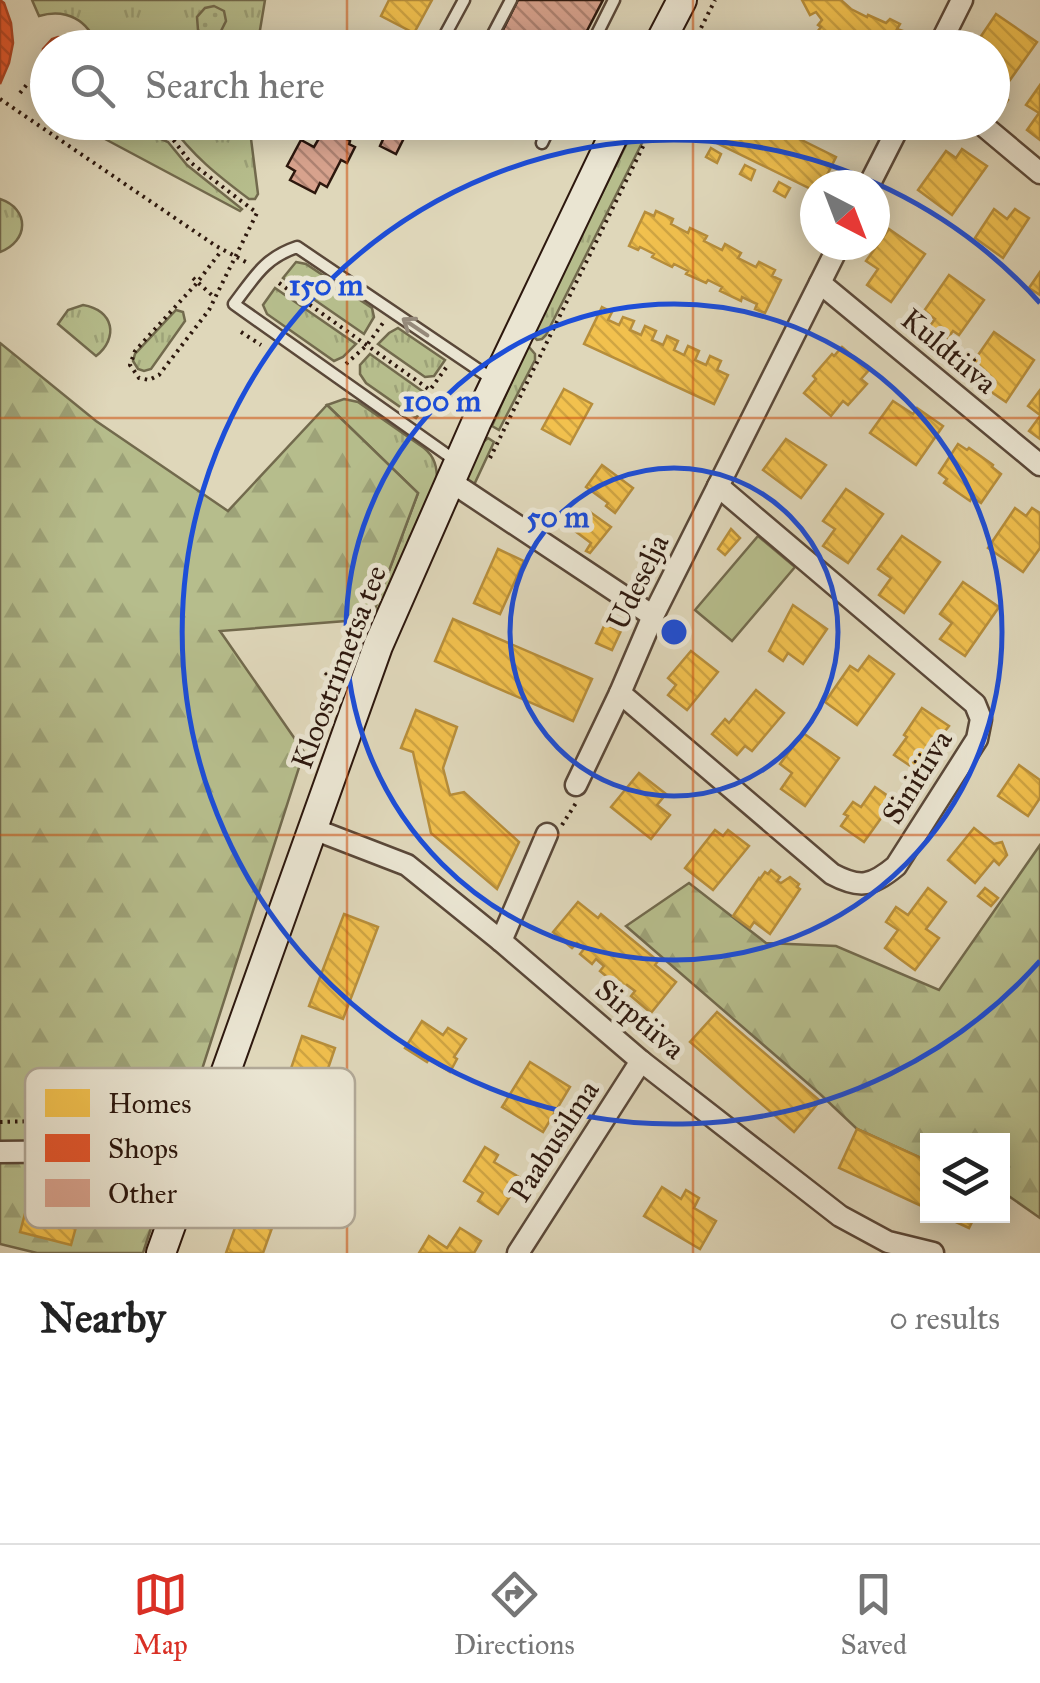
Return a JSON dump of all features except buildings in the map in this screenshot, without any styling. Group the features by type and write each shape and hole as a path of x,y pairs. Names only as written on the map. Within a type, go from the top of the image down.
{"main road":[{"path":"667,30 681,0"},
{"name":"Kloostrimetsa tee","path":"227,1068 378,646 460,480 496,382 611,140"},
{"name":"Kloostrimetsa tee","path":"161,1253 170,1228"}],"street":[{"path":"947,30 962,0"},
{"path":"876,170 891,140"},
{"path":"1001,140 1040,173"},
{"name":"Udeselja","path":"576,785 652,616 832,260"},
{"name":"Kuldtiiva","path":"820,284 1040,465"},
{"path":"460,480 652,616"},
{"name":"Sinitiiva","path":"620,693 832,874 862,885 880,879 896,866 977,739 981,720 975,704 718,486"},
{"name":"Sirptiiva","path":"311,828 406,865 641,1061 840,1216 888,1242 934,1253"},
{"path":"501,941 547,834"},
{"name":"Paabusilma","path":"518,1253 641,1061"},
{"path":"0,1152 25,1152"}],"lane":[{"path":"448,30 464,0"},
{"path":"495,30 511,0"},
{"path":"599,30 614,0"},
{"path":"460,480 234,304 277,254 297,247 496,382"}],"path":[{"path":"701,30 715,0"},
{"path":"20,93 30,83"},
{"path":"0,99 30,119"},
{"path":"60,140 247,263"},
{"path":"174,140 190,162 258,213 234,256 211,311 159,375 144,380 134,374 130,365 134,351 222,250"},
{"path":"460,480 646,140"},
{"path":"195,280 215,298"},
{"path":"279,283 430,390 450,363 461,358"},
{"path":"342,366 367,345 392,312"},
{"path":"547,834 559,830 580,798 576,785"},
{"path":"0,1122 25,1121"}],"green space":[{"path":"32,0 265,0 260,30 88,30 67,15 39,16"},
{"path":"214,6 224,11 226,21 222,30 198,30 197,17 205,8"},
{"path":"107,140 168,142 187,165 240,211"},
{"path":"183,140 251,140 258,194 255,199 249,199"},
{"path":"629,140 644,140 546,335 537,340 534,330"},
{"path":"0,199 17,210 22,225 16,240 0,252"},
{"path":"296,262 306,264 372,308 374,317 364,334 283,278"},
{"path":"275,288 356,344 334,361 267,314 263,305"},
{"path":"83,305 101,313 110,326 108,341 96,356 58,324 68,310"},
{"path":"176,310 183,312 185,321 151,369 138,369 133,361 135,354"},
{"path":"398,328 445,360 434,376 425,377 378,344"},
{"path":"0,343 96,421 228,511 327,405 418,493 371,619 220,631 304,752 202,1068 25,1068 25,1228 151,1228 143,1253 37,1253 0,1244"},
{"path":"529,347 535,360 499,430 492,426"},
{"path":"370,354 432,398 416,418 366,383 360,365"},
{"path":"344,399 358,402 424,448 437,471 437,481 371,619 418,493 327,405"},
{"path":"488,438 494,442 473,487 466,480 467,475"},
{"path":"758,536 795,567 732,641 695,610"},
{"path":"1040,845 1040,1218 1010,1197 1010,1133 920,1133 920,1158 857,1129 626,926 689,883 766,943 836,946 939,990"}]}
